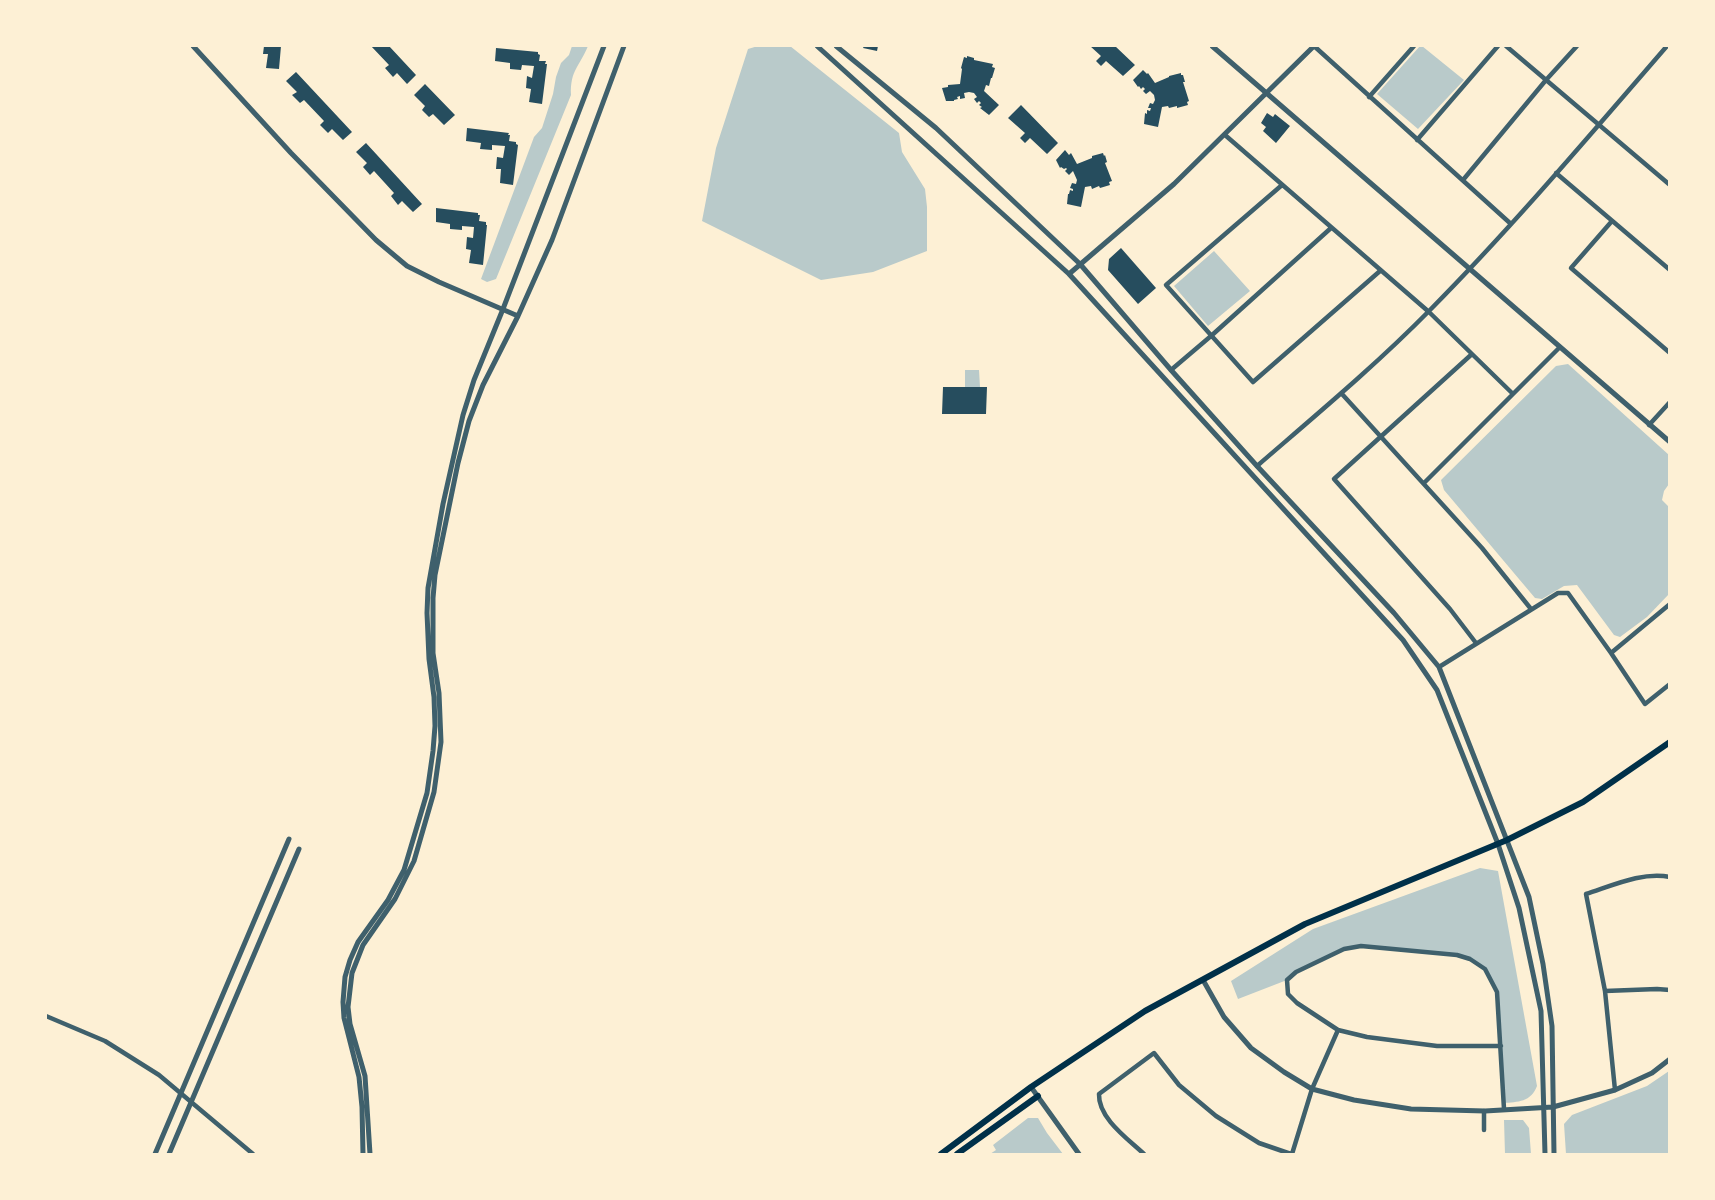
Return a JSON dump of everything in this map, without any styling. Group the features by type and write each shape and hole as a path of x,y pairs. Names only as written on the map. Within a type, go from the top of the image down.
{"main road":[{"path":"941,1154 1031,1087 1145,1011 1305,924 1498,844 1583,802 1670,743"},
{"path":"957,1154 1038,1096"}],"street":[{"path":"193,46 291,153 376,240 407,266 518,316"},
{"path":"363,1154 359,1077 342,1002 345,977 358,942 388,900 404,870 427,793 435,726 428,648 428,588 443,504 463,415 474,380 604,46"},
{"path":"370,1154 365,1076 350,1024 348,1007 352,973 363,946 395,899 414,861 434,792 441,742 432,621 435,575 452,488 469,422 483,385 552,240 624,46"},
{"path":"817,46 1069,274 1403,639 1437,690 1498,844 1520,908 1541,1011 1545,1154"},
{"path":"836,46 936,128 1080,264 1171,370 1394,613 1439,667 1530,897 1544,964 1552,1026 1554,1154"},
{"path":"1212,46 1670,442"},
{"path":"1069,274 1174,184 1314,46 1511,224"},
{"path":"1369,97 1414,46"},
{"path":"1417,140 1498,46"},
{"path":"1506,46 1670,186"},
{"path":"1463,180 1577,46"},
{"path":"1257,466 1342,394 1429,312 1511,224 1667,46"},
{"path":"1225,135 1429,312 1514,394"},
{"path":"1556,173 1670,270"},
{"path":"1282,185 1166,285 1253,382 1380,271"},
{"path":"1612,221 1571,268 1670,353"},
{"path":"1171,370 1331,228"},
{"path":"1424,483 1560,347"},
{"path":"1472,354 1334,479 1450,609 1476,643"},
{"path":"1342,394 1482,548 1531,609"},
{"path":"1649,425 1670,402"},
{"path":"1439,667 1558,593 1568,593 1645,704 1670,684"},
{"path":"1611,653 1670,604"},
{"path":"155,1154 289,839"},
{"path":"169,1154 299,849"},
{"path":"1615,1090 1605,991 1586,894 1636,878 1670,877"},
{"path":"1501,1046 1437,1046 1367,1037 1338,1030 1297,1003 1288,994 1287,980 1296,972 1344,949 1361,946 1443,953 1470,959 1485,970 1497,992 1501,1046 1504,1109"},
{"path":"1203,980 1224,1017 1251,1048 1312,1089 1354,1100 1411,1109 1484,1111 1553,1107 1615,1090 1652,1073 1670,1059"},
{"path":"1605,991 1670,990"},
{"path":"46,1016 105,1041 159,1075 253,1154"},
{"path":"1144,1154 1104,1115 1099,1094 1154,1053 1178,1085 1216,1116 1259,1143 1292,1154 1312,1089 1338,1030"},
{"path":"1031,1087 1079,1154"},
{"path":"1484,1111 1484,1130"}],"shaded area":[{"path":"572,46 588,46 574,74 571,95 496,279 487,282 481,279 534,137 542,128 561,63 569,55"},
{"path":"758,46 790,46 899,133 902,152 925,189 927,251 873,272 821,280 702,221 716,148 748,49"},
{"path":"1420,46 1464,80 1418,129 1377,94"},
{"path":"1214,251 1250,291 1208,326 1174,286"},
{"path":"1568,364 1669,455 1669,484 1662,500 1669,507 1669,594 1647,617 1620,637 1614,635 1577,585 1564,586 1542,599 1535,598 1444,490 1441,480 1556,366"},
{"path":"965,370 979,370 980,387 965,388"},
{"path":"1480,868 1498,871 1537,1086 1528,1098 1503,1103 1497,992 1485,969 1457,955 1361,946 1344,949 1296,972 1287,980 1238,999 1231,981 1313,929"},
{"path":"1669,1071 1669,1154 1566,1154 1564,1124 1572,1115 1647,1086"},
{"path":"1028,1118 1038,1118 1063,1154 990,1154 996,1150 993,1145"},
{"path":"1504,1120 1523,1120 1529,1128 1531,1154 1505,1154"}],"building":[{"path":"264,46 281,46 279,69 266,68 268,54 263,54"},
{"path":"371,46 389,46 416,75 407,84 397,73 393,77 385,68 389,65"},
{"path":"878,46 877,51 863,48"},
{"path":"1090,46 1115,46 1135,65 1123,76 1106,61 1101,66 1096,61 1101,56"},
{"path":"496,48 538,52 539,61 546,61 542,104 529,102 531,89 526,88 527,76 532,78 534,66 522,65 521,70 510,69 510,63 495,61"},
{"path":"964,57 993,64 992,67 995,68 989,86 986,85 984,91 999,105 989,115 980,108 981,103 974,99 977,97 974,93 964,93 965,98 960,99 960,96 954,101 946,101 942,88 960,84 961,68"},
{"path":"1143,70 1155,83 1181,73 1185,82 1188,105 1177,108 1162,107 1158,127 1144,124 1145,113 1150,111 1150,103 1153,104 1155,100 1150,91 1146,94 1143,91 1145,89 1138,87 1133,80"},
{"path":"296,72 352,132 343,140 332,129 328,133 320,125 324,121 304,100 300,103 292,95 297,92 286,81"},
{"path":"425,84 455,115 444,125 433,114 429,117 422,110 425,106 414,95"},
{"path":"1021,105 1058,143 1047,154 1030,138 1025,143 1020,138 1025,133 1008,118"},
{"path":"1267,113 1273,117 1275,114 1290,126 1276,143 1263,131 1266,127 1261,123"},
{"path":"467,128 509,133 509,141 518,145 513,185 500,183 501,169 496,169 497,157 503,158 505,146 492,145 492,150 480,149 481,143 466,141"},
{"path":"366,143 422,204 413,212 402,201 398,205 391,196 394,193 374,171 370,175 363,167 367,163 356,152"},
{"path":"1065,150 1069,155 1071,153 1077,164 1103,153 1107,162 1105,163 1112,181 1109,182 1110,185 1092,189 1091,186 1085,187 1081,207 1067,204 1068,194 1070,190 1073,191 1070,188 1072,183 1076,184 1077,180 1073,171 1069,175 1065,171 1067,169 1060,168 1056,160"},
{"path":"436,208 478,213 479,221 486,222 483,265 469,263 471,250 466,249 467,237 473,238 474,227 450,229 450,224 436,222"},
{"path":"1121,248 1156,288 1138,304 1108,270 1109,259"},
{"path":"943,387 987,387 986,414 942,414"}]}
